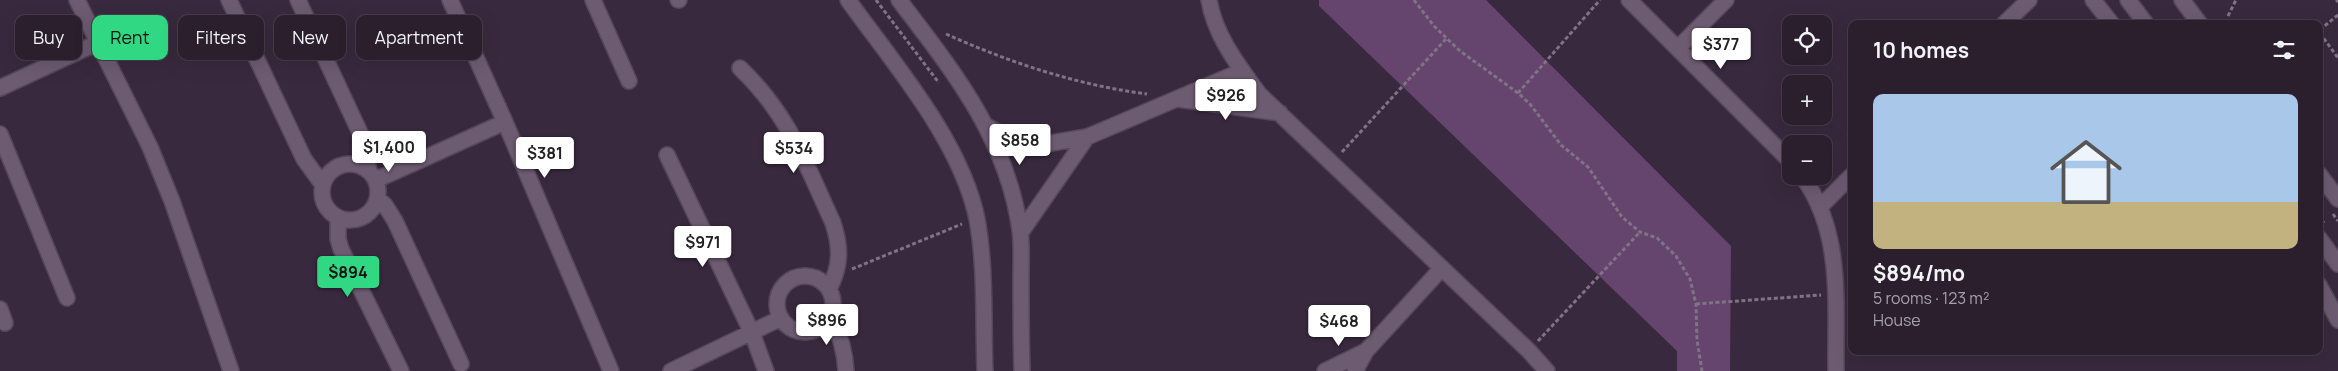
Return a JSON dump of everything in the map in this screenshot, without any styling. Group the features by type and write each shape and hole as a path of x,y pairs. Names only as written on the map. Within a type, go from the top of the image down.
{"street":[{"path":"77,0 92,29"},
{"path":"229,0 304,159 323,185 325,204 330,212 338,218 358,219 374,208 378,199 373,175 362,137 298,0"},
{"path":"450,0 505,122 610,371"},
{"path":"593,0 629,82"},
{"path":"848,0 949,144 961,168 977,218 980,243 985,371"},
{"path":"899,0 965,89 988,127 1014,196 1021,232 1022,371"},
{"path":"1209,0 1211,12 1224,43 1259,94 1529,351 1547,371"},
{"path":"1629,0 1782,153"},
{"path":"1678,48 1726,0"},
{"path":"2008,20 2029,0"},
{"path":"2093,0 2109,20"},
{"path":"2128,0 2143,20"},
{"path":"2182,0 2197,20"},
{"path":"0,88 92,45"},
{"path":"108,60 126,94 164,183 231,371"},
{"path":"740,68 770,99 794,136 839,240 840,258 832,283 833,302 831,315 826,323 811,332 794,330 781,318 777,308 778,297 782,288 790,280 800,276 811,276 821,281 832,283"},
{"path":"988,127 1014,141 1026,144 1045,144 1087,136 1242,71"},
{"path":"1176,99 1280,113"},
{"path":"373,175 505,122"},
{"path":"0,134 67,298"},
{"path":"1021,232 1087,136"},
{"path":"667,155 752,333 766,371"},
{"path":"323,185 333,169 342,165 361,166 373,175"},
{"path":"1820,207 1848,179"},
{"path":"2323,179 2338,199"},
{"path":"1807,185 1820,207 1833,250 1836,371"},
{"path":"378,199 385,205 395,221 461,364"},
{"path":"338,218 338,239 341,249 400,371"},
{"path":"2323,243 2338,264"},
{"path":"1355,371 1366,351 1442,268"},
{"path":"2323,292 2338,320"},
{"path":"831,315 840,335 846,371"},
{"path":"671,371 781,318"},
{"path":"1325,371 1366,351"}],"path":[{"path":"1414,0 1446,39 1530,104 1561,145 1588,167 1622,217 1640,232 1657,238 1676,256 1690,279 1696,304 1696,340 1702,371"},
{"path":"1518,93 1600,0"},
{"path":"2228,16 2236,0"},
{"path":"2323,27 2338,15"},
{"path":"940,32 980,50 1044,73 1109,89 1148,94"},
{"path":"2323,37 2338,58"},
{"path":"1332,163 1446,39"},
{"path":"832,283 977,218"},
{"path":"1529,351 1640,232"},
{"path":"1696,304 1835,294"}],"shaded area":[{"path":"1319,0 1486,0 1731,246 1730,371 1677,371 1677,351 1319,6"}]}
